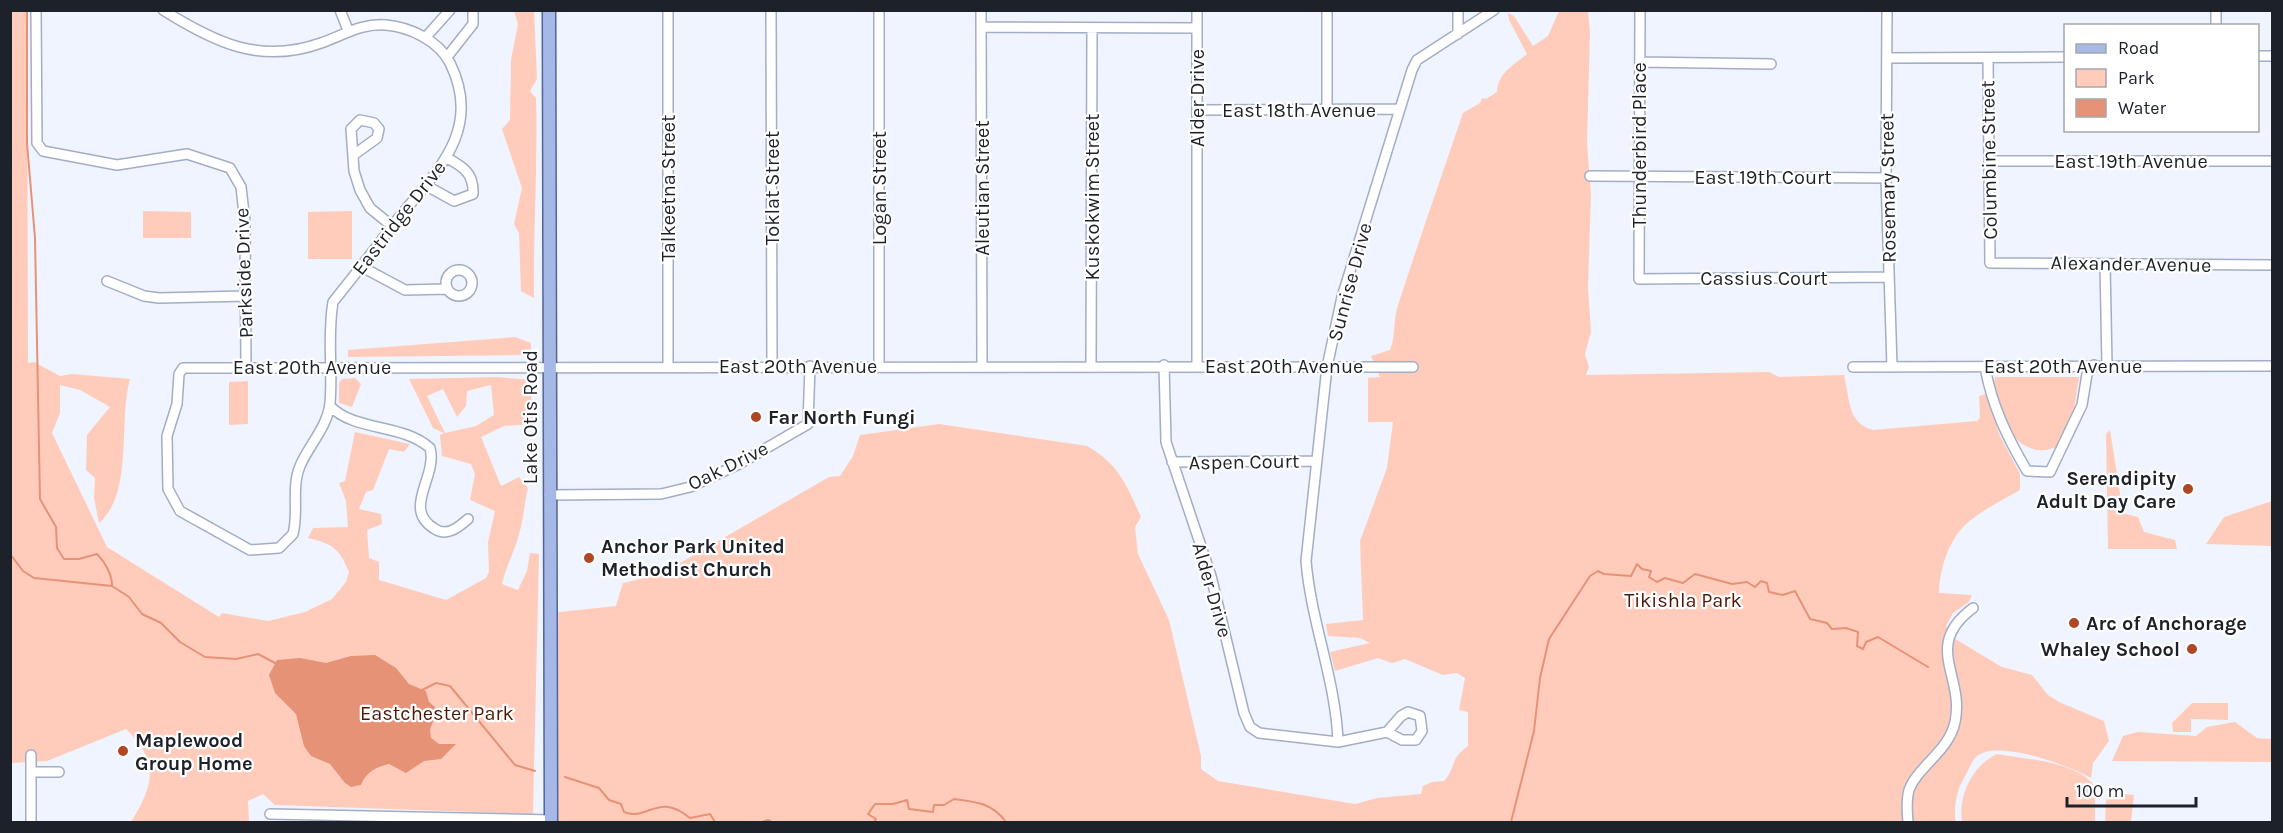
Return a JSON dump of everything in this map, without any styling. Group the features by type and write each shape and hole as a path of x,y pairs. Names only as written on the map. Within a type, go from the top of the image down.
{"main road":[{"name":"Lake Otis Road","path":"549,10 551,821"}],"street":[{"name":"Parkside Drive","path":"36,10 37,143 43,152 117,165 188,153 229,167 241,187 245,222 246,367"},
{"name":"Eastridge Drive","path":"163,10 218,41 253,50 300,49 348,30 369,25 388,25 425,38 447,57 460,91 462,109 457,136 447,158 333,302 329,322 330,406 324,423 300,466 296,480 295,525 292,534"},
{"path":"340,10 348,30"},
{"path":"425,38 450,10"},
{"path":"447,57 473,24 473,10"},
{"name":"Talkeetna Street","path":"668,10 668,366"},
{"name":"Toklat Street","path":"771,10 772,366"},
{"name":"Logan Street","path":"879,10 879,366"},
{"name":"Aleutian Street","path":"981,10 982,366"},
{"name":"Alder Drive","path":"1197,10 1197,365"},
{"path":"1327,10 1327,110"},
{"path":"1458,10 1458,34"},
{"name":"Sunrise Drive","path":"1338,742 1337,720 1308,582 1306,561 1315,461 1328,367 1342,297 1417,60 1494,10"},
{"name":"Thunderbird Place","path":"1639,279 1640,10"},
{"name":"Rosemary Street","path":"1887,10 1886,177 1892,366"},
{"path":"981,27 1197,28"},
{"name":"Kuskokwim Street","path":"1091,366 1092,27"},
{"path":"1887,58 2064,57"},
{"name":"Columbine Street","path":"1988,58 1990,263"},
{"path":"1640,62 1771,64"},
{"name":"East 18th Avenue","path":"1198,110 1400,109"},
{"path":"355,154 354,171 369,208 392,226"},
{"path":"427,186 454,201 473,194 473,180 464,166 447,158"},
{"name":"East 19th Avenue","path":"1989,161 2272,161"},
{"path":"1590,176 1639,177"},
{"name":"East 19th Court","path":"1639,177 1886,177"},
{"name":"Alexander Avenue","path":"1990,263 2272,265"},
{"path":"2105,264 2107,366"},
{"path":"362,267 405,290 419,292 447,289"},
{"name":"Cassius Court","path":"1639,279 1889,278"},
{"path":"107,281 144,296 159,298 246,296"},
{"name":"East 20th Avenue","path":"292,534 279,548 250,550 180,511 168,489 167,436 177,404 179,374 183,368 1164,365 1413,367"},
{"name":"Alder Drive","path":"1164,365 1166,442 1211,576 1244,713 1250,727 1259,733 1338,742"},
{"name":"Oak Drive","path":"549,495 661,494 716,477 808,424 810,366"},
{"path":"1985,367 1990,393 2003,428 2027,471 2050,472 2082,405 2085,382 2094,366"},
{"name":"East 20th Avenue","path":"1852,367 2272,366"},
{"path":"330,406 339,416 408,434 423,442 430,448 431,461 419,501 420,514 426,523 438,531 455,530 468,519"},
{"name":"Aspen Court","path":"1172,462 1315,461"},
{"path":"1908,822 1909,790 1949,737 1955,723 1956,707 1947,640 1955,625 1973,608"},
{"path":"1338,742 1387,732"},
{"path":"31,755 31,822"},
{"path":"31,772 59,772"},
{"path":"270,814 551,821"}],"green space":[{"name":"Eastchester Park","path":"10,11 27,11 28,363 34,362 60,376 72,374 130,379 121,475 117,494 110,510 99,523 94,498 95,478 86,470 87,435 110,407 80,390 60,385 60,413 52,433 107,547 219,617 222,613 268,621 305,612 332,599 346,582 349,572 342,557 334,548 324,542 308,538 313,528 348,527 346,501 339,483 345,481 355,432 410,444 404,452 389,449 373,490 366,492 359,509 381,514 382,524 367,530 369,558 379,562 379,580 446,600 486,578 489,572 488,542 495,511 470,500 475,474 471,464 442,456 440,435 444,433 433,428 409,379 498,377 530,380 533,424 504,426 481,437 501,486 519,477 528,488 521,528 502,584 518,590 527,571 530,553 539,554 533,814 275,805 263,794 248,801 249,822 131,822 145,796 150,774 149,763 144,752 126,729 47,761 11,763","holes":["491,385 494,415 476,426 445,433 427,396 443,389 457,417 466,406 467,391"]},
{"path":"514,11 534,11 537,79 530,91 536,98 534,298 521,291 519,233 514,224 522,188 502,129 510,120 511,60 518,24"},
{"name":"Tikishla Park","path":"1559,11 1588,11 1590,32 1587,143 1591,194 1588,288 1591,332 1585,354 1589,367 1586,375 1769,372 1779,377 1844,375 1854,416 1858,422 1873,430 1977,421 1980,418 1979,396 1986,394 2000,436 2020,474 2020,490 1977,515 1959,532 1949,548 1943,566 1939,593 1972,595 1969,602 1953,613 1946,626 1952,637 2002,667 2032,675 2048,695 2059,702 2104,721 2109,741 2093,763 2091,778 2033,756 2016,752 1986,752 1974,759 1962,783 1955,805 1956,822 554,822 551,613 616,606 623,583 661,574 829,477 840,476 853,456 860,435 939,424 1087,446 1107,460 1121,477 1141,517 1135,527 1138,554 1169,620 1201,756 1201,769 1218,781 1355,804 1377,798 1421,794 1423,786 1432,782 1444,781 1455,759 1468,746 1468,712 1459,710 1465,678 1457,673 1443,675 1405,659 1392,663 1378,658 1335,671 1330,652 1370,643 1360,638 1328,636 1326,624 1363,620 1360,541 1387,468 1393,422 1368,422 1368,378 1380,377 1371,356 1390,350 1398,305 1463,113 1480,103 1482,98 1486,99 1497,92 1500,80 1527,54 1509,20 1508,13 1514,16 1533,46 1548,36"},
{"path":"143,211 191,212 191,238 143,238"},
{"path":"352,211 352,259 308,259 308,212"},
{"path":"515,337 531,343 531,355 348,357 348,350"},
{"path":"1995,377 2079,377 2074,410 2056,447 2042,450 2029,448 2018,441 2001,418 1996,404"},
{"path":"355,378 361,384 352,407 339,403 339,383 342,379"},
{"path":"248,381 248,424 229,425 229,382"},
{"path":"2110,430 2121,500 2118,512 2138,517 2144,532 2175,540 2177,549 2108,549 2106,434"},
{"path":"2272,501 2272,546 2206,544 2224,517"},
{"path":"2192,703 2228,703 2228,720 2191,719 2191,732 2173,732 2172,723"},
{"path":"2235,722 2257,738 2272,739 2272,762 2112,761 2123,736 2138,732 2196,736 2207,727"},
{"path":"1997,754 2049,762 2086,777 2095,786 2095,822 1962,822 1962,802 1969,782 1981,765"},
{"path":"2109,793 2134,795 2131,822 2105,822 2106,801"}],"water":[{"path":"375,655 396,668 409,684 426,691 429,702 437,709 430,730 431,738 439,744 456,744 441,759 424,761 406,773 389,764 384,765 369,773 361,785 351,787 330,764 311,756 304,746 296,714 275,693 269,675 277,660 300,658 326,663 351,656"}],"waterway":[{"path":"27,10 27,143 35,238 40,499 56,527 57,548 64,559 79,559 97,554 108,568 112,586"},
{"path":"10,554 23,571 34,578 112,586 129,597 142,614 161,623 180,642 205,657 236,659 258,654 277,664"},
{"path":"1511,822 1534,731 1540,678 1549,639 1590,576 1598,571 1604,574 1631,576 1637,564 1642,569 1651,571 1649,577 1657,582 1665,578 1683,583 1695,574 1732,584 1747,582 1755,587 1761,581 1767,583 1769,592 1783,595 1795,591 1810,619 1827,623 1832,629 1846,628 1858,632 1857,646 1863,649 1866,642 1878,637 1928,667"},
{"path":"422,690 436,683 450,686 515,765 535,771"},
{"path":"565,777 599,788 609,800 621,804 624,812 632,814 669,807 679,810 690,818 710,814 715,822"},
{"path":"874,822 876,819 868,814 875,804 893,804 907,800 909,809 933,812 934,805 944,805 954,799 989,807 1006,822"},
{"path":"762,822 768,820 772,822"}],"place":[{"name":"Far North Fungi","path":"756,417"},
{"name":"Serendipity Adult Day Care","path":"2188,489"},
{"name":"Anchor Park United Methodist Church","path":"589,558"},
{"name":"Arc of Anchorage","path":"2074,623"},
{"name":"Whaley School","path":"2192,649"},
{"name":"Maplewood Group Home","path":"123,751"}]}
